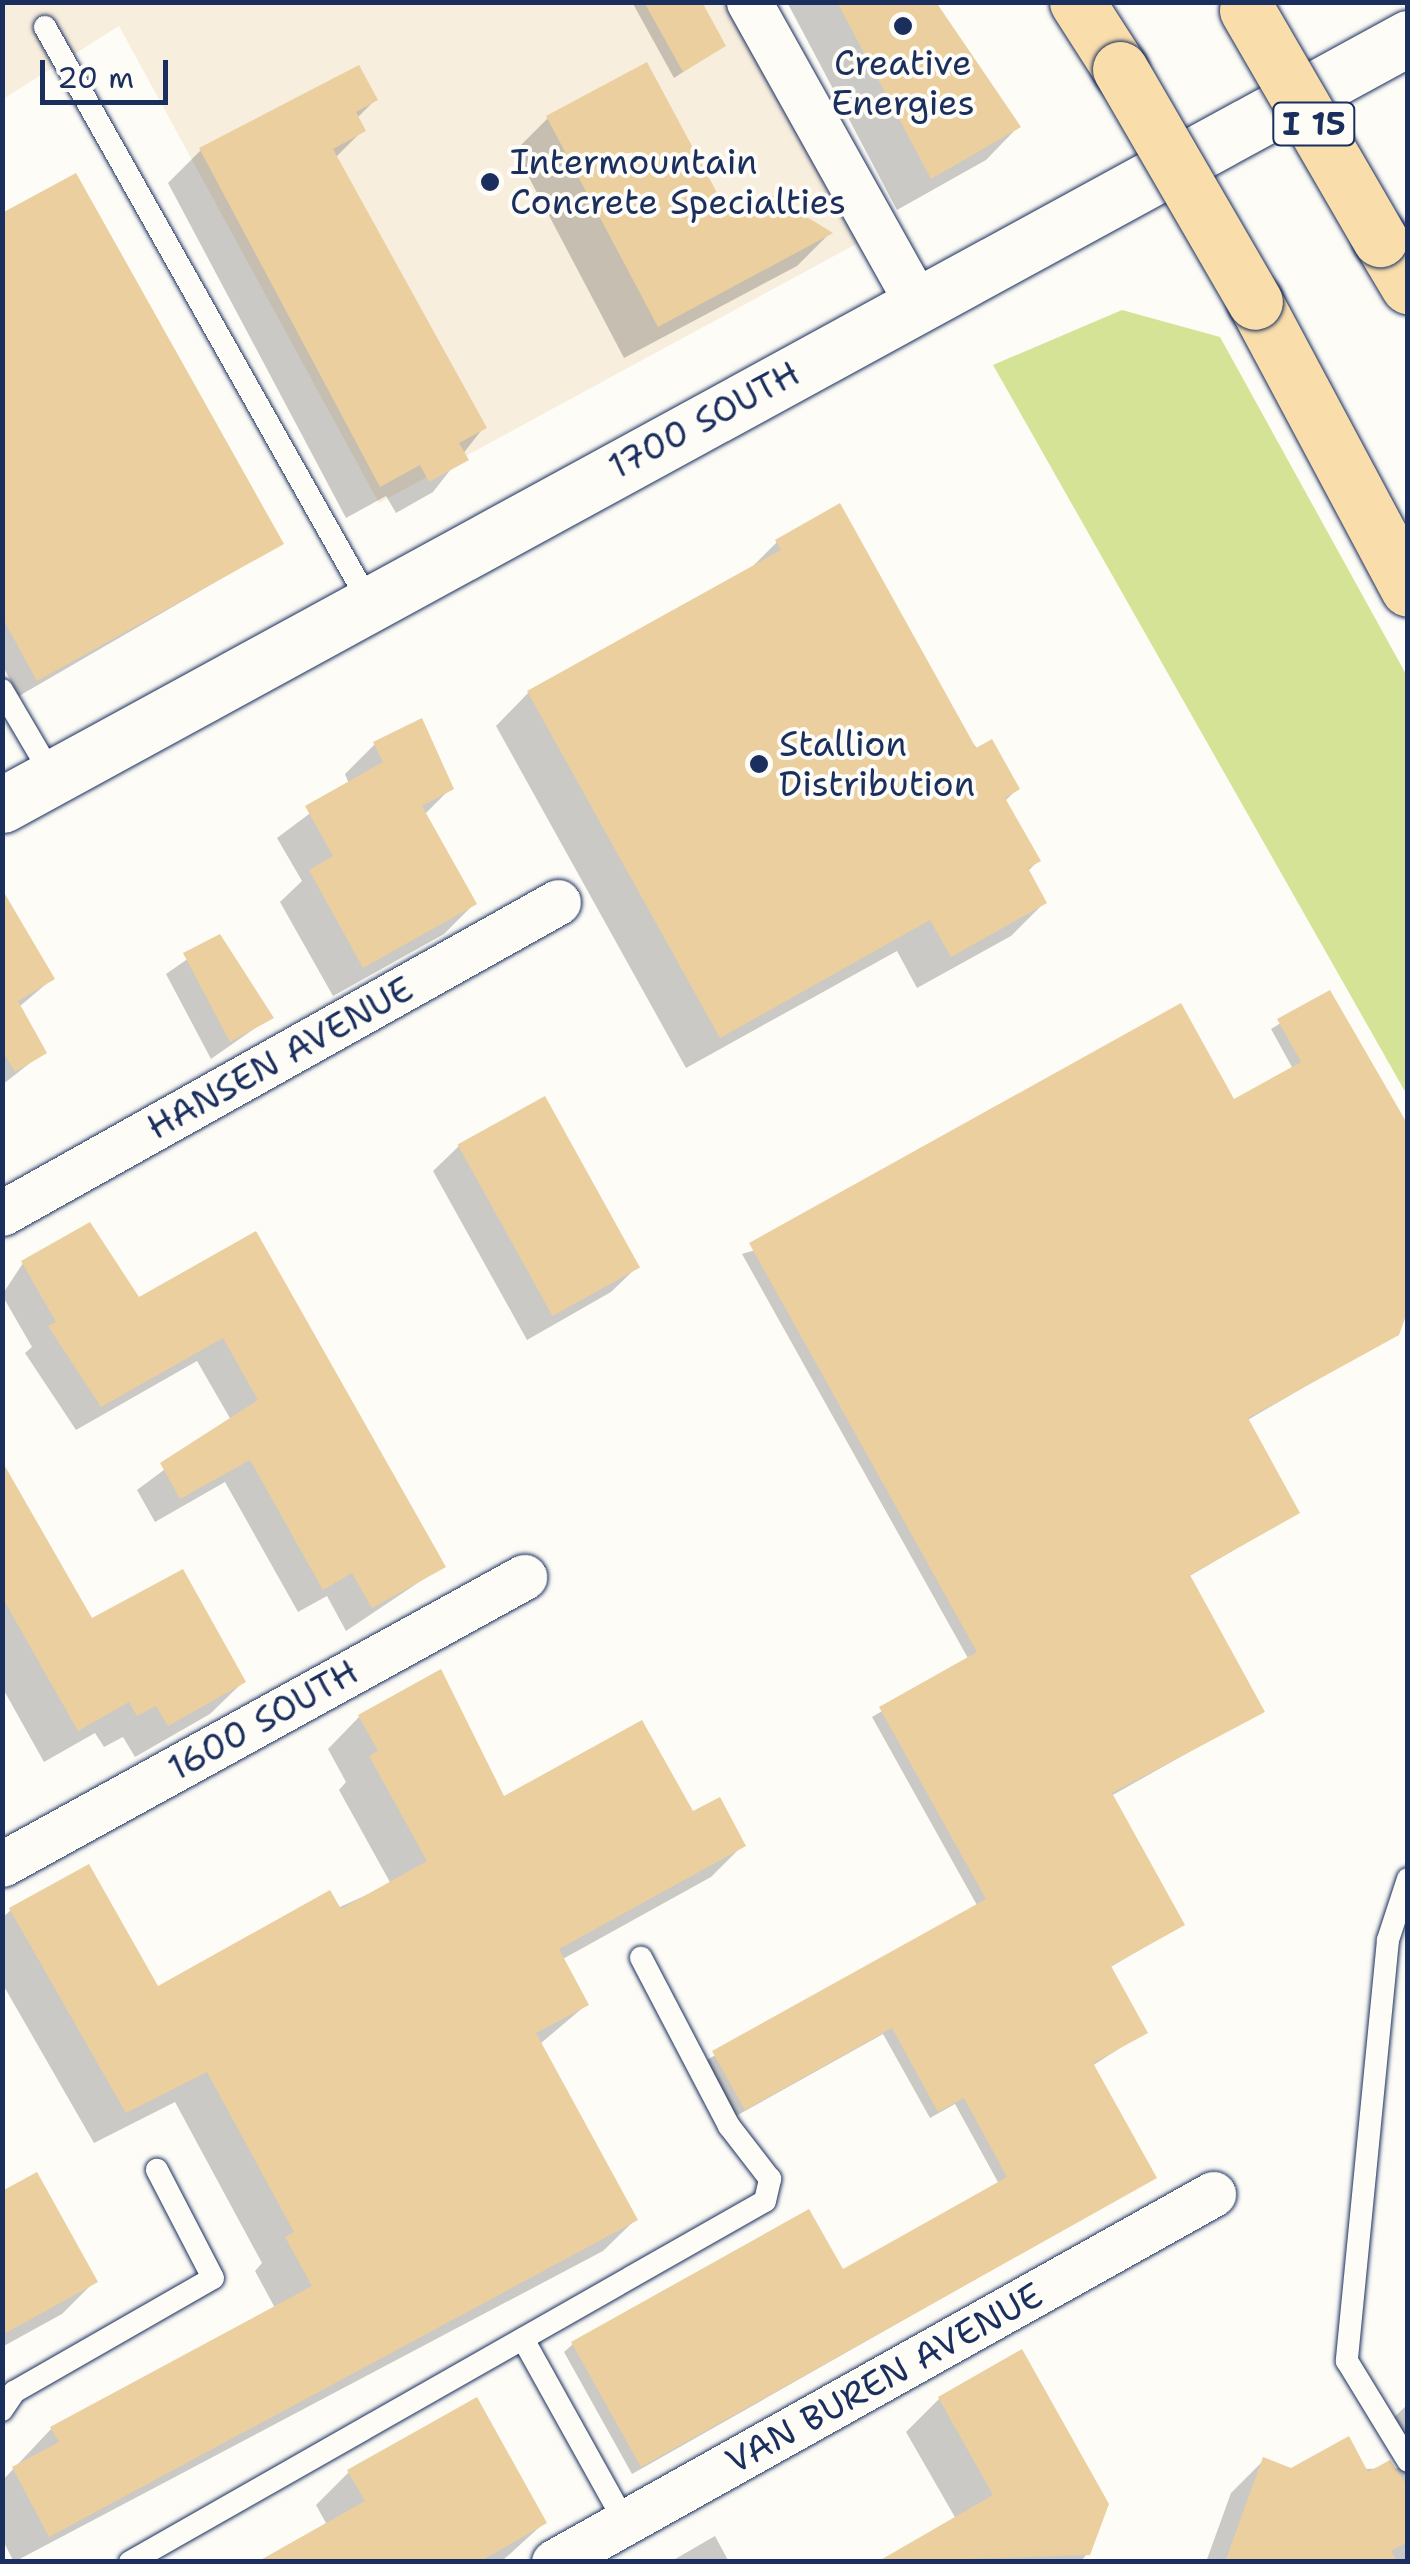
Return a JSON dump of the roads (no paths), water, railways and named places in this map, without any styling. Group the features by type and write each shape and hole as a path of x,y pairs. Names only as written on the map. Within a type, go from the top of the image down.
{"highway":[{"path":"1077,2 1255,302 1408,588"},
{"name":"I 15","path":"1245,6 1408,286"}],"street":[{"path":"749,2 918,304"},
{"name":"1700 SOUTH","path":"2,806 369,602 1408,38"},
{"name":"HANSEN AVENUE","path":"2,1214 558,902"},
{"name":"1600 SOUTH","path":"2,1864 524,1577"},
{"name":"VAN BUREN AVENUE","path":"554,2562 1213,2194"}],"lane":[{"path":"46,27 369,602"},
{"path":"2,690 53,777"},
{"path":"1408,1879 1388,1940 1347,2361 1408,2462"},
{"path":"130,2562 765,2201 770,2179 729,2126 641,1958"},
{"path":"2,2410 14,2392 213,2278 157,2170"},
{"path":"523,2339 625,2522"}],"place":[{"name":"Creative Energies","path":"903,26"},
{"name":"Intermountain Concrete Specialties","path":"490,182"},
{"name":"Stallion Distribution","path":"759,764"}]}
